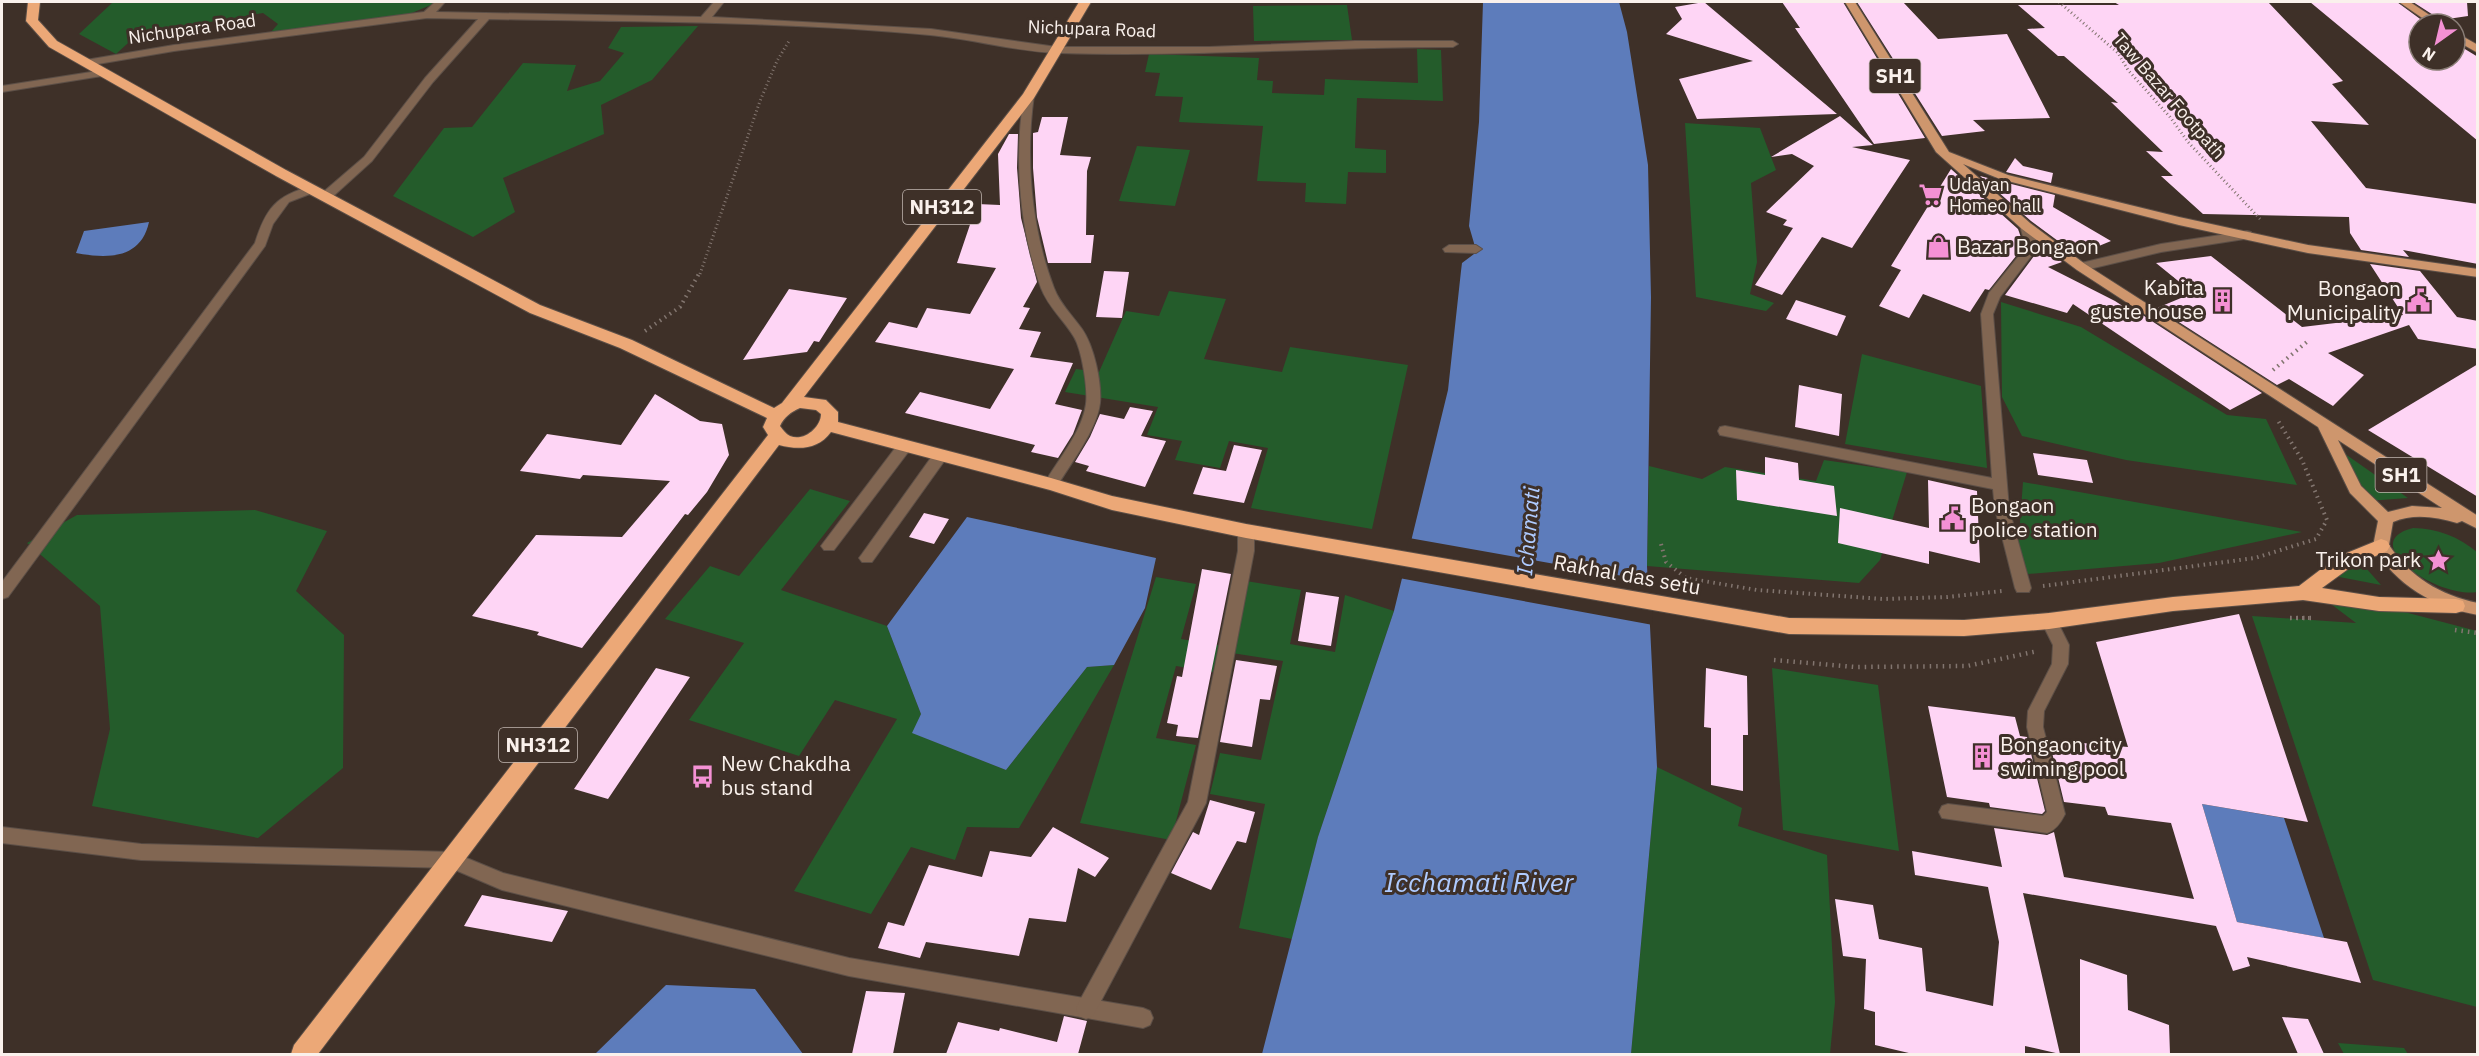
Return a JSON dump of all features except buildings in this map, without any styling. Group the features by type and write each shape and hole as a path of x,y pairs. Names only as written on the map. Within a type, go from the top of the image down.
{"highway":[{"path":"34,2 32,21 53,45 311,190 535,309 626,344 782,410 812,402 829,410 832,418 829,426 819,436 804,442 788,442 776,437 771,427 782,410"},
{"name":"NH312","path":"782,410 1029,95 1086,2"},
{"name":"Rakhal das setu","path":"829,426 1051,484 1112,503 1251,532 1788,626 1964,628 2049,621 2173,604 2303,593 2379,604 2456,606"},
{"name":"NH312","path":"303,1054 776,437"},
{"path":"2303,593 2344,562 2381,546"}],"main road":[{"name":"SH1","path":"1850,2 1940,150 2026,226 2081,267 2478,525"},
{"path":"2404,2 2420,12"},
{"path":"1940,150 2004,177 2247,236 2308,249 2478,273"},
{"name":"SH1","path":"2325,427 2355,489 2386,519"},
{"name":"SH1","path":"2386,519 2399,512 2419,510 2442,513 2478,525"},
{"name":"SH1","path":"2381,546 2386,519"},
{"path":"2381,546 2391,562 2408,579 2430,594 2456,606 2478,609"}],"street":[{"path":"427,15 440,2"},
{"path":"704,20 719,2"},
{"name":"Nichupara Road","path":"86,63 174,48 427,15 798,24 931,32 1057,50 1209,50 1355,44 1453,44"},
{"path":"325,197 368,159 429,80 487,15"},
{"path":"2,89 104,74"},
{"path":"1029,95 1026,120 1030,227 1048,292 1085,344 1093,403 1086,421 1051,484"},
{"path":"2,593 261,243 267,224 285,199 311,190"},
{"path":"2023,588 2002,509 1987,314 1994,296 2032,247 2026,226"},
{"path":"2081,267 2162,248 2247,236"},
{"path":"1449,249 1476,249"},
{"path":"1725,431 2000,485"},
{"path":"829,546 904,447"},
{"path":"867,558 940,456"},
{"path":"1086,1009 1197,803 1251,532"},
{"path":"1948,812 2047,825 2056,814 2035,727 2036,711 2060,664 2061,645 2049,621"},
{"path":"2,835 141,852 452,860 502,881 849,967 1143,1018"}],"path":[{"name":"Taw Bazar Footpath","path":"2059,2 2118,53 2128,70 2170,117 2188,142 2255,211 2275,242"},
{"path":"626,344 680,307 699,276 760,101 777,60 798,24"},
{"path":"1661,544 1666,562 1686,578 1757,590 1883,599 1947,597 2255,558 2316,539 2327,520 2302,460 2271,410"},
{"path":"2288,618 2321,619"},
{"path":"2453,629 2478,633"},
{"path":"1774,660 1855,667 1967,666 2061,645"}],"green space":[{"path":"113,2 438,2 407,15 271,32 278,24 263,13 138,34 116,54 79,34"},
{"path":"1347,5 1352,40 1254,41 1253,6"},
{"path":"698,26 652,80 601,105 604,134 503,178 515,212 473,237 393,196 444,128 472,127 523,63 576,65 567,91 600,81 624,53 608,48 621,27"},
{"path":"1417,49 1441,50 1443,101 1357,98 1355,148 1386,150 1386,173 1348,172 1346,204 1305,202 1306,183 1257,181 1263,126 1179,122 1183,97 1155,96 1160,73 1145,72 1149,54 1259,58 1257,80 1273,81 1272,93 1324,95 1325,79 1418,83"},
{"path":"1685,123 1760,128 1776,170 1751,183 1757,262 1750,294 1774,303 1766,311 1696,297"},
{"path":"1137,146 1190,150 1175,206 1119,201"},
{"path":"1169,291 1226,299 1204,359 1282,372 1290,347 1408,365 1372,529 1251,508 1268,448 1229,441 1220,468 1175,460 1182,441 1147,435 1158,407 1065,392 1076,369 1099,372 1126,311 1159,316"},
{"path":"2001,302 2081,327 2227,415 2266,419 2297,485 2126,460 2022,436 2002,397"},
{"path":"1862,354 1981,386 1987,468 1845,444"},
{"name":"Trikon park","path":"2341,451 2408,498 2368,501"},
{"path":"1824,460 1907,472 1880,560 1859,583 1647,566 1649,466 1702,479 1725,467 1816,481"},
{"path":"2023,482 2302,532 2159,563 2016,575"},
{"path":"810,489 850,501 781,590 887,626 921,714 913,733 1006,770 1087,667 1114,665 1019,828 967,827 955,860 911,847 871,914 794,891 897,719 835,700 799,756 689,720 744,643 665,619 710,566 739,576"},
{"path":"255,510 327,531 296,591 344,635 343,768 258,838 92,806 110,729 100,606 27,543 77,515"},
{"name":"Trikon park","path":"2413,528 2447,534 2477,552 2477,592 2460,592 2442,587 2408,568 2397,556 2393,545 2397,535"},
{"name":"Trikon park","path":"2358,559 2381,585 2329,575"},
{"path":"1156,577 1196,584 1181,639 1229,647 1246,581 1301,590 1290,644 1335,652 1345,595 1394,611 1318,837 1292,939 1239,928 1265,804 1210,794 1220,753 1261,760 1283,661 1219,651 1213,672 1176,666 1156,738 1196,745 1171,840 1080,823"},
{"path":"2323,598 2393,609 2477,631 2477,1007 2373,980 2252,616 2356,623"},
{"path":"1772,668 1878,685 1899,851 1783,830"},
{"path":"1657,767 1742,808 1738,826 1827,855 1835,1002 1830,1054 1631,1054"},
{"path":"2338,1043 2404,1048 2408,1054 2344,1054"}],"water":[{"name":"Icchamati River","path":"1483,2 1619,2 1627,32 1648,165 1651,297 1647,566 1657,767 1631,1054 1262,1054 1318,837 1394,611 1448,390 1462,263 1476,250 1469,226 1479,122"},
{"path":"149,222 145,234 131,250 111,256 76,253 84,231"},
{"path":"967,517 1156,558 1145,608 1114,665 1087,667 1006,770 912,733 921,714 887,626"},
{"path":"2202,804 2284,818 2324,938 2237,922"},
{"path":"666,985 755,989 803,1054 595,1054"}],"pier":[{"path":"1409,538 1651,581 1653,625 1399,578"}],"place":[{"name":"Udayan Homeo hall","path":"1931,195"},
{"name":"Bazar Bongaon","path":"1939,247"},
{"name":"Kabita guste house","path":"2222,300"},
{"name":"Bongaon Municipality","path":"2419,301"},
{"name":"Bongaon police station","path":"1953,518"},
{"name":"Trikon park","path":"2439,560"},
{"name":"Bongaon city swiming pool","path":"1982,757"},
{"name":"New Chakdha bus stand","path":"703,776"}],"water label":[{"name":"Ichamati","path":"1528,531"}]}
